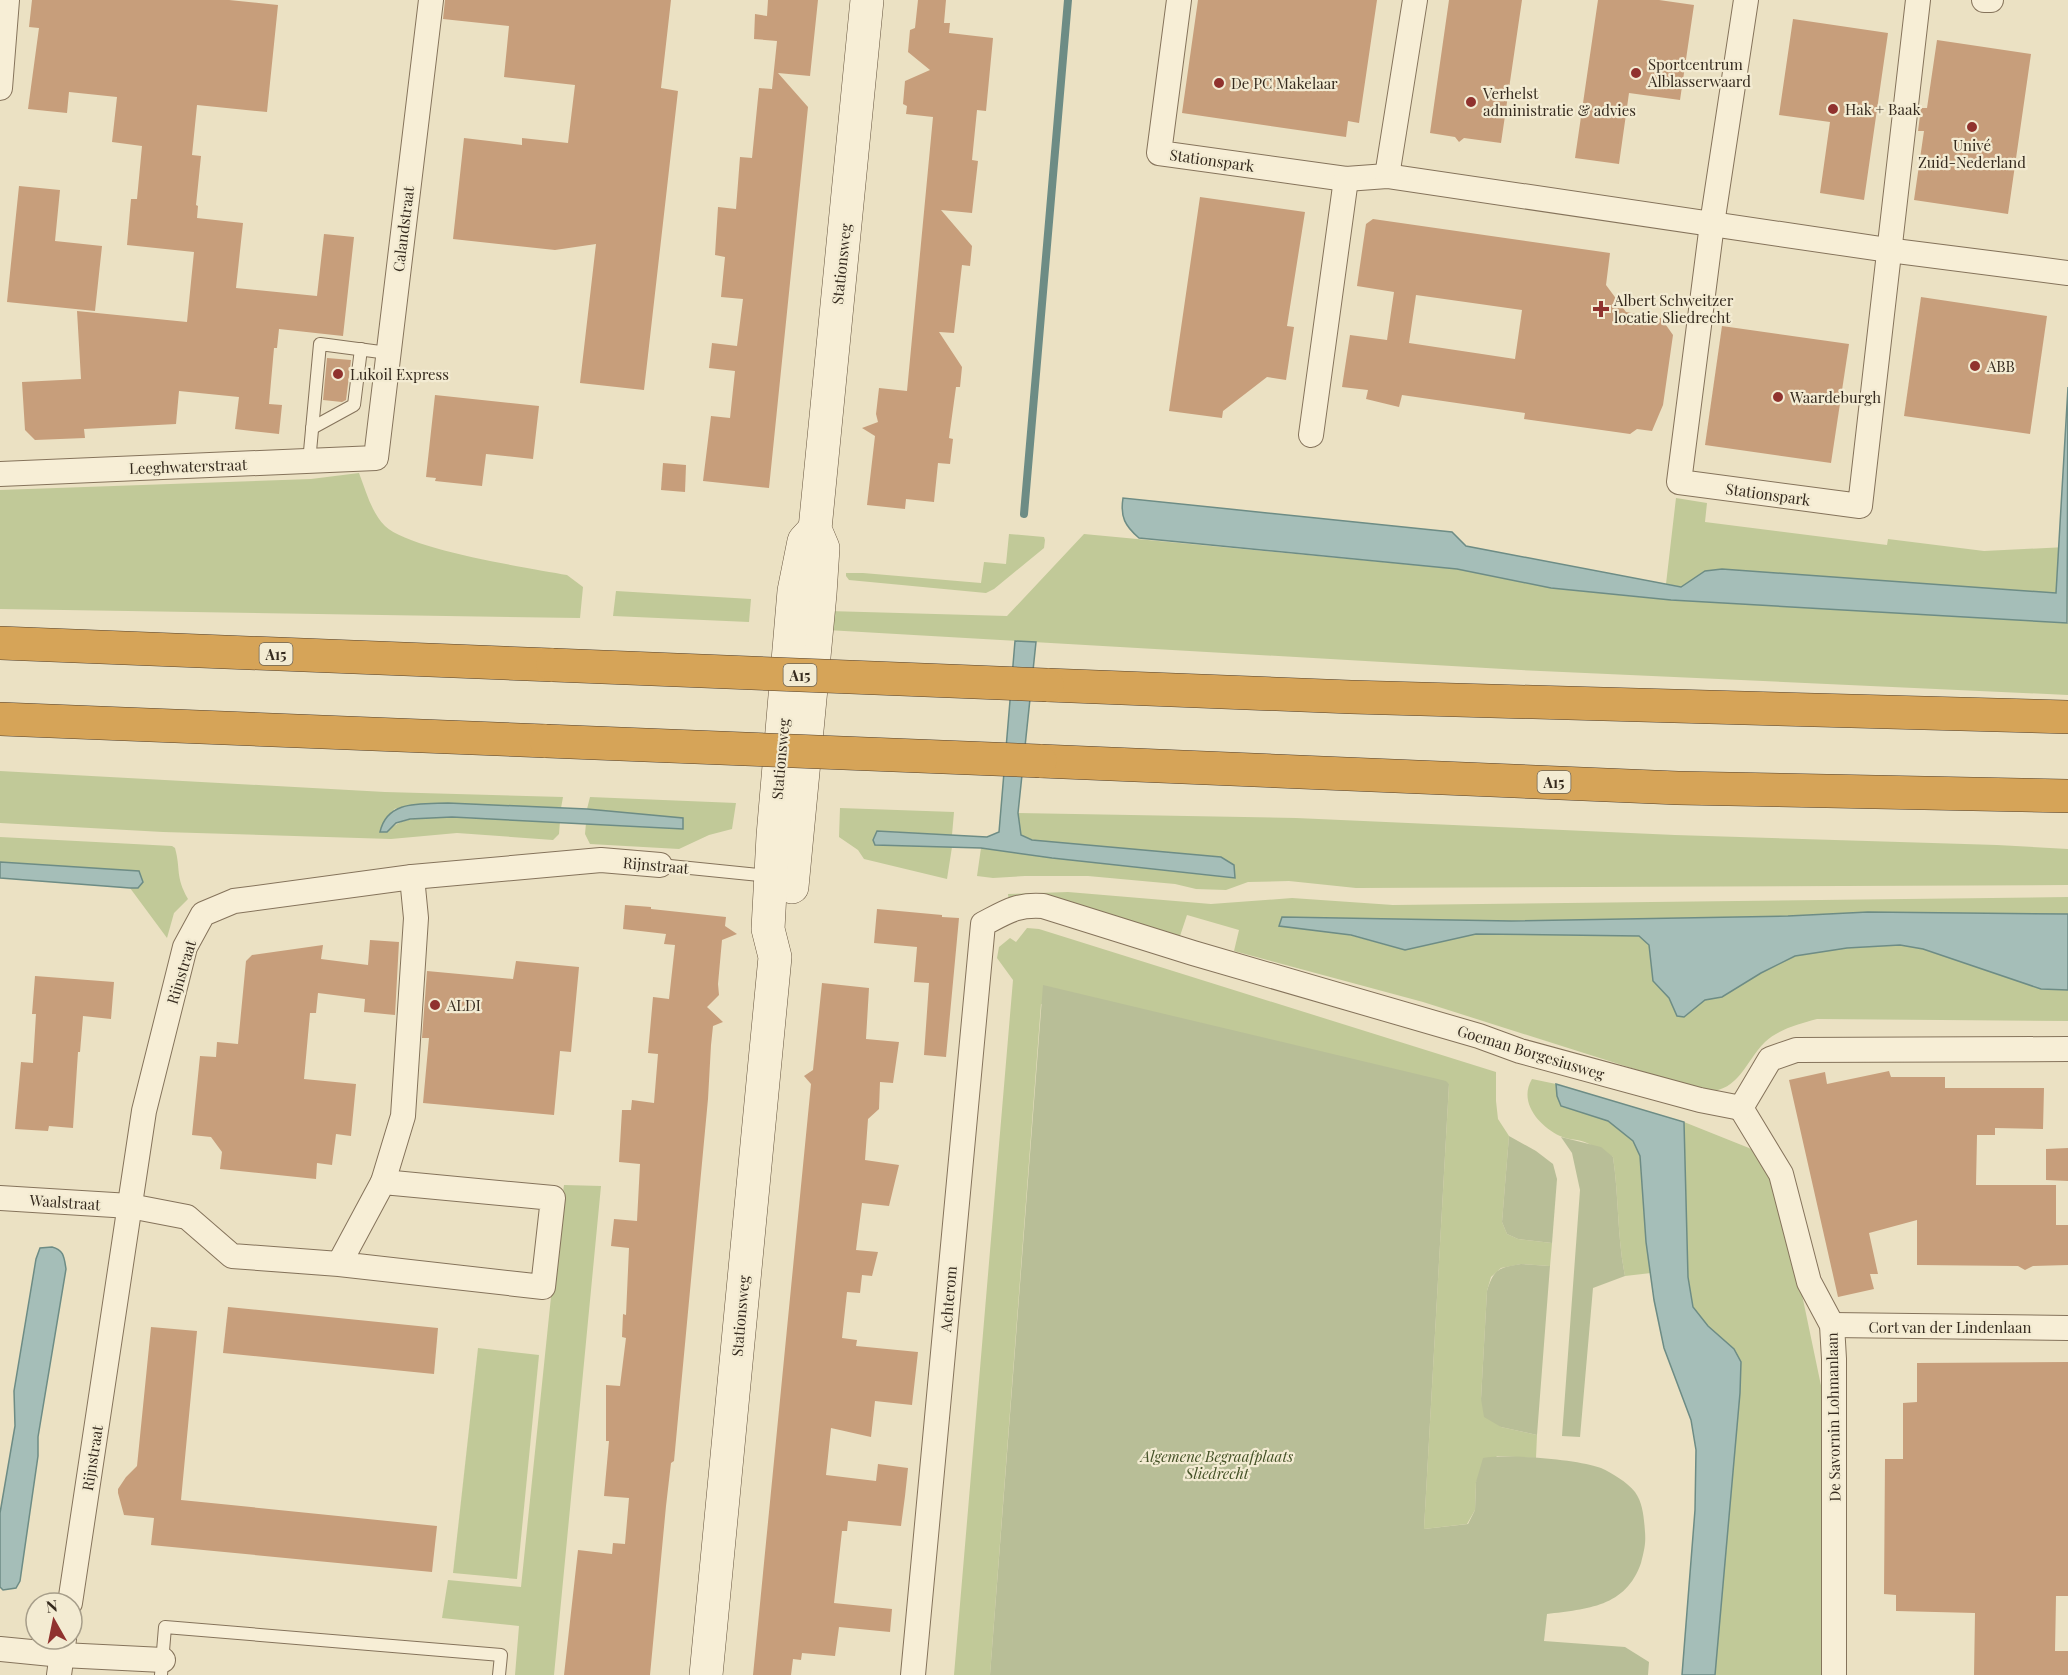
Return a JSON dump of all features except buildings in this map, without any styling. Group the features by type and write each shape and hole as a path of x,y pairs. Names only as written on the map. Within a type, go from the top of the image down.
{"highway":[{"name":"A15","path":"0,643 1375,698 2068,717"},
{"name":"A15","path":"0,718 1678,788 2068,796"}],"street":[{"path":"0,88 7,0"},
{"name":"Calandstraat","path":"376,458 431,0"},
{"name":"Stationsweg","path":"706,1675 775,957 788,930 782,877 794,591 804,541 815,529 867,0"},
{"name":"Stationspark","path":"1179,0 1160,153 1346,179 1387,176 1888,250 2068,273"},
{"path":"1387,176 1415,0"},
{"name":"Stationspark","path":"1746,0 1712,224 1679,482 1860,506 1918,0"},
{"path":"1984,0 1991,0"},
{"path":"1311,435 1346,179"},
{"name":"Leeghwaterstraat","path":"0,474 376,458"},
{"name":"Rijnstraat","path":"71,1591 144,1111 185,947 203,914 234,901 412,877 601,861 660,865"},
{"path":"339,1264 382,1182 403,1116 416,918 412,877"},
{"name":"Goeman Borgesiusweg","path":"983,924 1025,904 1043,906 1204,956 1479,1036 1520,1051 1700,1100 1741,1108"},
{"name":"Achterom","path":"913,1675 983,924"},
{"path":"1741,1108 1770,1059 1796,1050 2068,1049"},
{"name":"De Savornin Lohmanlaan","path":"1741,1108 1781,1174 1809,1282 1832,1326 1834,1359 1834,1675"},
{"path":"130,1206 187,1217 232,1256 339,1264 543,1287 553,1198 382,1182"},
{"name":"Waalstraat","path":"0,1198 130,1206"},
{"name":"Cort van der Lindenlaan","path":"1832,1326 2068,1328"},
{"path":"0,1649 162,1668"}],"lane":[{"path":"309,462 320,344 388,353"},
{"path":"312,428 354,405 361,349"},
{"name":"Rijnstraat","path":"660,865 782,877"},
{"path":"162,1668 165,1627 501,1655 500,1675"}],"green space":[{"path":"359,473 372,508 385,526 398,535 471,557 567,575 583,587 580,618 0,609 0,490 311,479"},
{"path":"1676,498 1707,503 1705,522 1887,545 1888,539 1984,551 2066,547 2063,604 1682,587 1666,584"},
{"path":"1009,534 1044,537 1044,548 986,593 849,580 846,576 846,573 863,573 981,583 984,562 1006,564"},
{"path":"1084,534 1457,569 1551,588 1671,600 2068,623 2068,695 1521,670 827,630 828,611 1007,616"},
{"path":"616,591 751,599 749,622 613,616"},
{"path":"0,771 385,792 563,797 561,808 416,804 394,809 387,832 401,822 430,817 560,821 559,834 553,840 457,833 391,839 163,832 0,823"},
{"path":"590,797 736,803 732,829 709,835 679,849 590,844 585,834 586,823 682,829 682,818 587,809"},
{"path":"840,808 954,812 952,835 878,831 875,845 952,847 947,879 864,859 858,850 839,837"},
{"path":"1018,813 1296,818 2068,849 2068,885 1356,888 1289,881 1248,882 1226,890 1196,889 1175,884 1088,876 993,878 977,876 981,848 1235,878 1221,857 1032,840 1021,835"},
{"path":"0,837 172,846 175,848 180,879 188,899 174,913 167,938 130,888 138,888 139,871 0,862"},
{"path":"1068,892 1211,904 1292,898 1393,905 2068,897 2068,914 1868,912 1788,916 1511,921 1282,917 1405,950 1476,934 1639,936 1649,945 1653,981 1669,998 1677,1016 1684,1017 1705,1000 1722,997 1761,973 1795,956 1847,948 1900,945 1923,949 2041,989 2068,990 2068,1021 1817,1019 1789,1028 1771,1037 1758,1050 1735,1081 1718,1090 1707,1092 1423,1002 1234,951 1239,930 1187,915 1180,936 1042,897 1009,904 1008,894"},
{"path":"1027,928 1039,929 1496,1072 1498,1119 1509,1136 1502,1222 1507,1234 1518,1239 1552,1243 1550,1266 1521,1264 1501,1268 1491,1277 1487,1291 1481,1399 1501,1427 1537,1435 1536,1458 1497,1456 1476,1482 1475,1510 1467,1524 1424,1529 1449,1084 1041,1004 990,1675 954,1675 1013,980 997,958 999,947 1010,938 1016,942"},
{"name":"Algemene Begraafplaats Sliedrecht","path":"1043,985 1446,1081 1449,1084 1424,1529 1468,1524 1475,1510 1476,1482 1483,1458 1525,1457 1576,1462 1601,1468 1619,1478 1635,1492 1644,1516 1645,1547 1641,1563 1626,1589 1615,1597 1590,1607 1547,1614 1544,1641 1625,1647 1649,1662 1648,1675 990,1675"},
{"path":"1532,1079 1556,1084 1561,1106 1608,1120 1633,1141 1640,1156 1646,1242 1651,1273 1625,1276 1613,1157 1584,1142 1560,1136 1538,1120 1529,1105 1528,1088"},
{"path":"1684,1122 1749,1148 1768,1160 1777,1175 1828,1419 1825,1675 1715,1675 1740,1393 1734,1349 1708,1326 1693,1307 1688,1277"},
{"path":"1509,1136 1536,1151 1553,1164 1557,1179 1552,1243 1518,1239 1507,1234 1502,1222"},
{"path":"1561,1137 1601,1147 1613,1157 1625,1276 1593,1288 1580,1437 1562,1436 1580,1190 1572,1153"},
{"path":"564,1185 601,1186 554,1675 515,1675 519,1626 442,1618 448,1580 521,1587 553,1263"},
{"path":"1521,1264 1550,1266 1537,1435 1501,1427 1484,1417 1481,1399 1487,1291 1498,1270"},
{"path":"478,1348 539,1355 517,1579 453,1573"}],"water":[{"path":"2068,387 2067,623 1671,600 1551,588 1457,569 1139,538 1127,525 1122,511 1123,498 1452,532 1466,546 1681,587 1705,571 1722,569 2056,593"},
{"path":"1015,641 1036,642 1018,813 1021,835 1032,840 1221,857 1234,865 1235,878 981,848 875,845 873,840 877,831 987,837 999,832"},
{"path":"448,803 587,809 683,818 683,829 452,817 410,819 396,823 387,832 380,832 384,822 397,809 416,804"},
{"path":"0,862 139,871 143,882 138,888 130,888 0,878"},
{"path":"1868,912 2068,914 2068,990 2041,989 1923,949 1900,945 1847,948 1795,956 1761,973 1722,997 1705,1000 1684,1017 1677,1016 1669,998 1653,981 1649,945 1639,936 1476,934 1405,950 1351,935 1279,926 1282,917 1511,921 1788,916"},
{"path":"1556,1084 1684,1122 1688,1277 1693,1307 1708,1326 1734,1349 1741,1362 1715,1675 1682,1675 1695,1510 1696,1450 1691,1420 1664,1348 1654,1300 1646,1242 1640,1156 1633,1141 1608,1121 1561,1106"},
{"path":"52,1247 61,1252 66,1269 38,1437 38,1456 20,1581 16,1588 3,1590 0,1587 0,1513 15,1426 14,1391 36,1259 40,1248"}],"waterway":[{"path":"1024,514 1068,0"}],"place":[{"name":"Sportcentrum Alblasserwaard","path":"1636,73"},
{"name":"De PC Makelaar","path":"1219,83"},
{"name":"Verhelst administratie & advies","path":"1471,102"},
{"name":"Hak + Baak","path":"1833,109"},
{"name":"Univé Zuid-Nederland","path":"1972,127"},
{"name":"Albert Schweitzer locatie Sliedrecht","path":"1601,309"},
{"name":"ABB","path":"1975,366"},
{"name":"Lukoil Express","path":"338,374"},
{"name":"Waardeburgh","path":"1778,397"},
{"name":"ALDI","path":"435,1005"}]}
